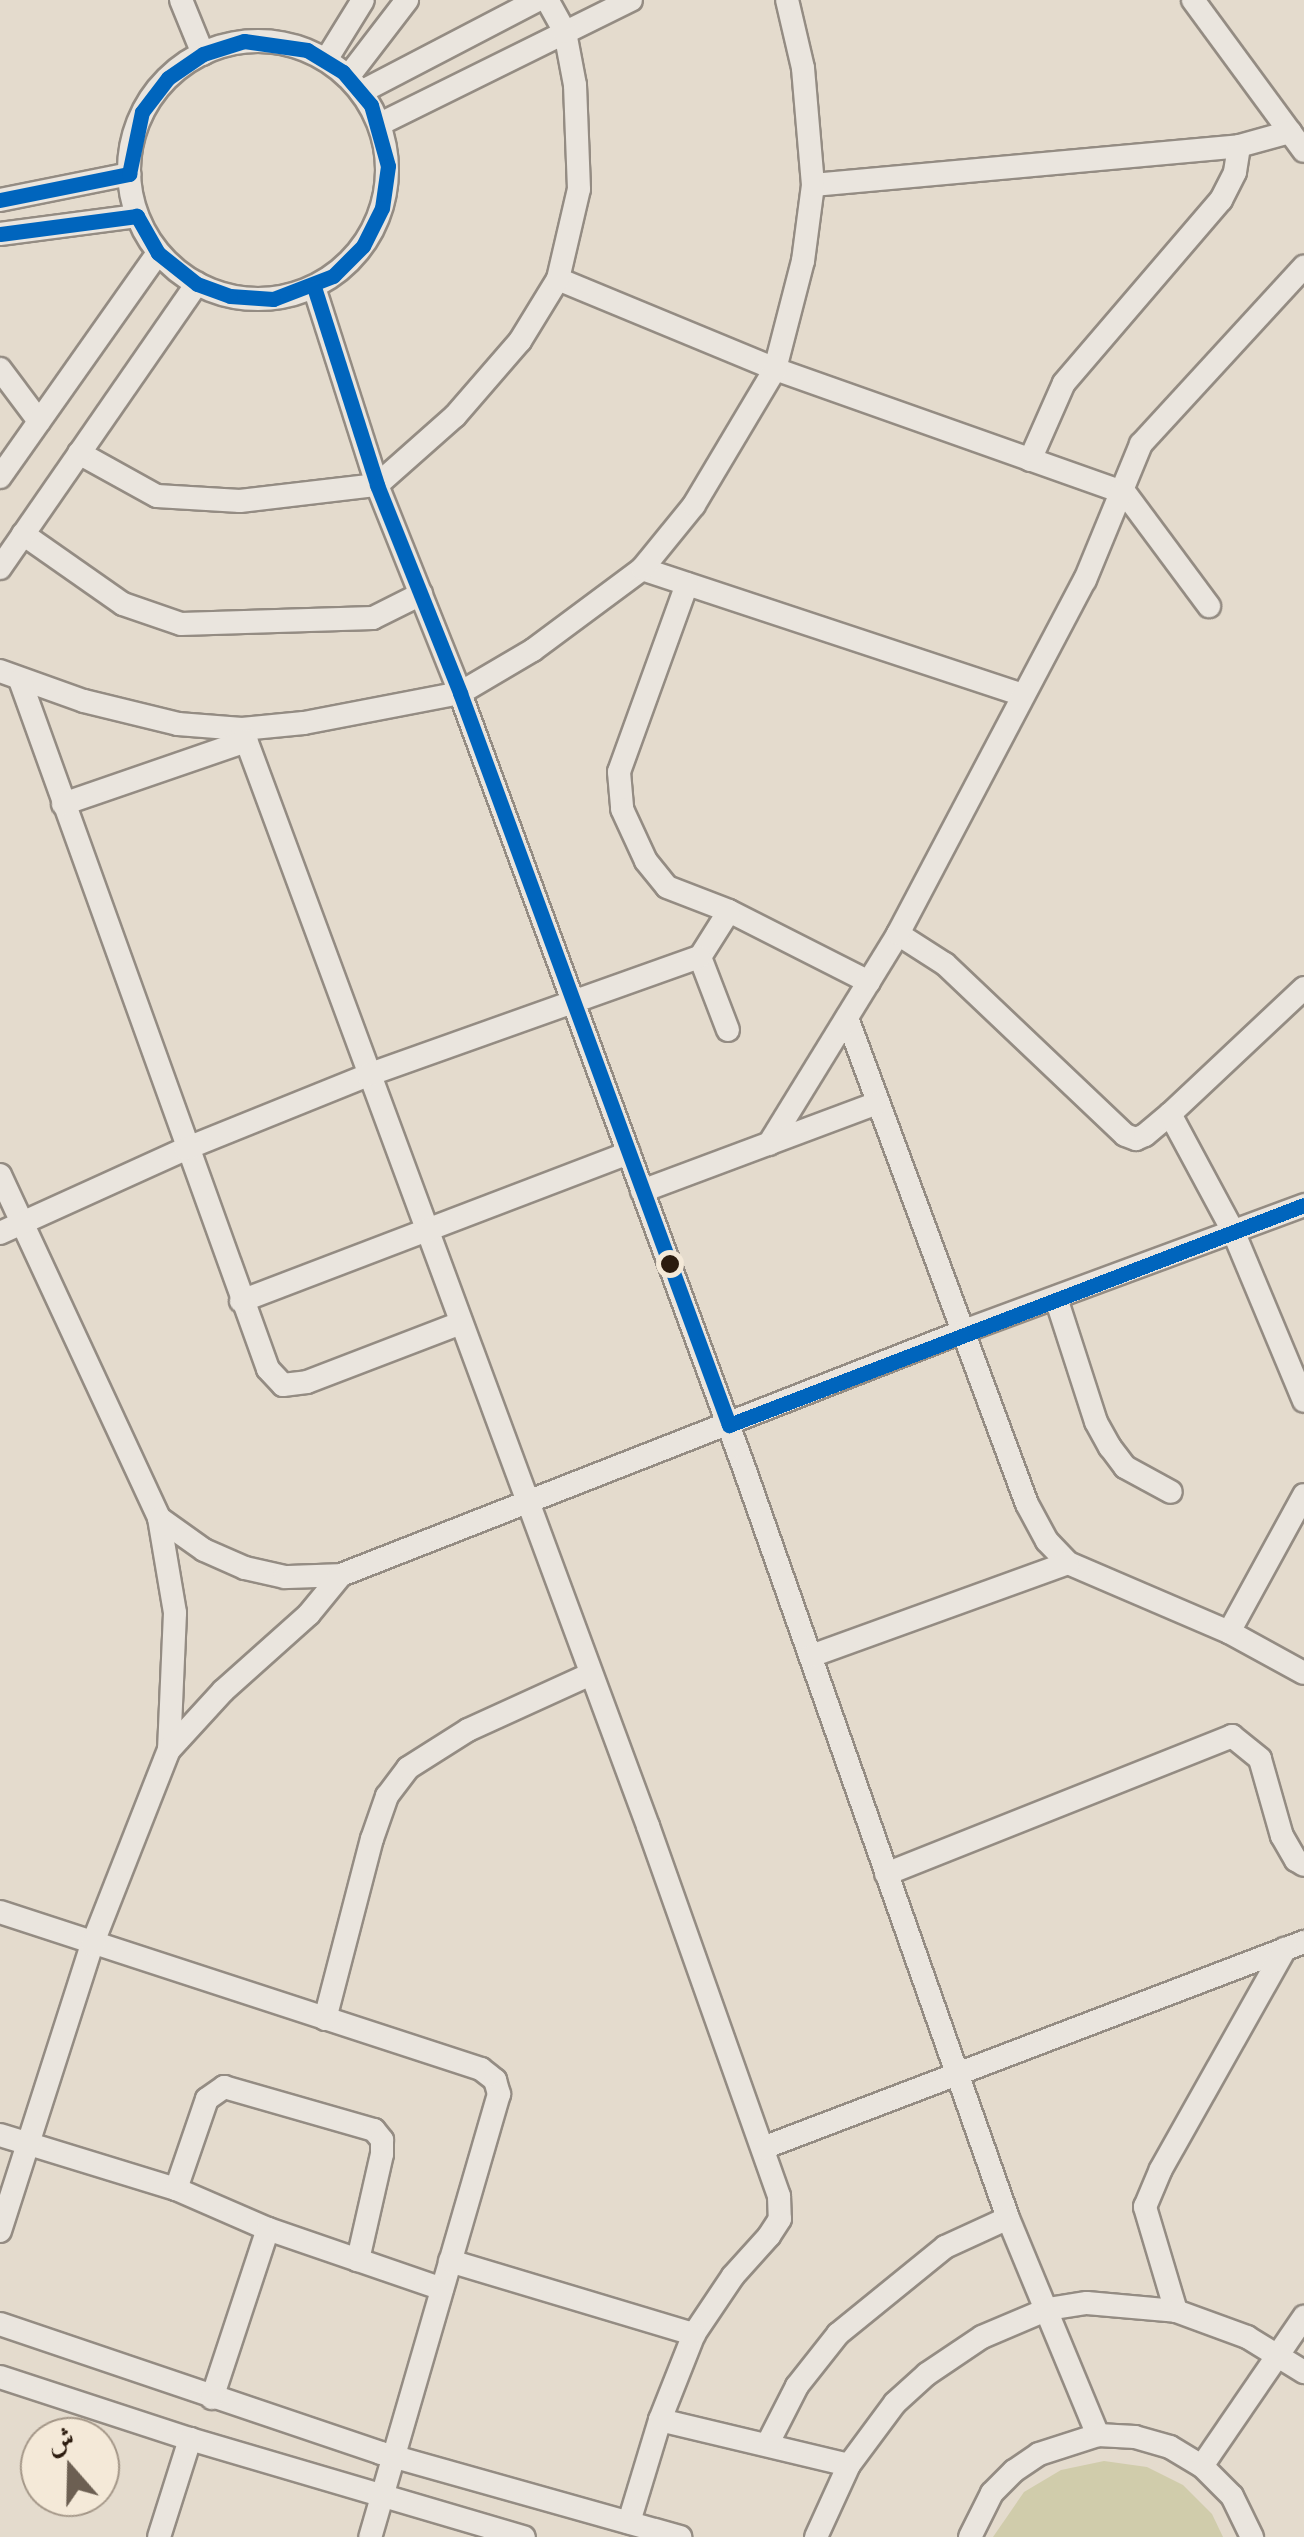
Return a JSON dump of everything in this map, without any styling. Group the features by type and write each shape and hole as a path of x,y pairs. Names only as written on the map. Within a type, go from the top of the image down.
{"street":[{"path":"180,0 203,54"},
{"path":"326,60 363,0"},
{"path":"354,85 407,0"},
{"path":"354,85 538,0"},
{"path":"80,453 158,496 240,501 377,486 481,386 520,341 558,279 579,189 575,85 565,32 547,0"},
{"path":"380,124 631,0"},
{"path":"63,804 244,735 460,693 533,650 642,569 694,506 774,369 804,261 813,185 803,68 787,0"},
{"path":"1193,0 1304,151"},
{"path":"265,41 307,50 326,60 354,85 380,124 388,166 382,208 363,246 314,286 284,296 252,299 197,284 158,252 137,216 129,174 134,132 154,94 168,78 203,54 244,42 265,41"},
{"path":"813,185 1238,146 1290,132"},
{"path":"1030,460 1064,383 1221,200 1234,172 1238,146"},
{"path":"0,200 129,174"},
{"path":"0,234 137,216"},
{"path":"0,476 158,252"},
{"path":"769,1144 898,934 1086,580 1125,493 1141,444 1304,266"},
{"path":"558,279 774,369 1125,493 1209,606"},
{"path":"0,568 197,284"},
{"path":"314,286 377,486 460,693 728,1424 1008,2218 1098,2436"},
{"path":"0,369 39,421"},
{"path":"23,534 123,604 180,624 373,618 421,594"},
{"path":"642,569 1023,695"},
{"path":"687,584 619,772 622,809 646,860 667,888 728,911 869,982"},
{"path":"10,676 178,724 244,735"},
{"path":"10,676 63,804 268,1369 283,1385 307,1382 461,1323"},
{"path":"244,735 779,2196 780,2219 694,2334 660,2420 629,2522"},
{"path":"11,1229 185,1148 368,1075 700,957 728,911"},
{"path":"898,934 944,964 1125,1135 1136,1140 1170,1114 1304,988"},
{"path":"700,957 728,1030"},
{"path":"847,1018 1027,1504 1046,1541 1068,1563 1229,1632 1304,1673"},
{"path":"642,1191 877,1103"},
{"path":"1170,1114 1232,1231 1304,1401"},
{"path":"241,1300 629,1153"},
{"path":"0,1176 11,1229 159,1518 175,1613 169,1750 92,1945 0,2232"},
{"path":"159,1518 204,1550 245,1568 285,1577 340,1575 964,1331 1304,1205"},
{"path":"1056,1298 1096,1422 1110,1447 1125,1468 1170,1492"},
{"path":"1229,1632 1304,1495"},
{"path":"811,1656 1068,1563"},
{"path":"169,1750 224,1691 309,1614 340,1575"},
{"path":"325,2020 386,1796 408,1768 468,1730 591,1674"},
{"path":"886,1874 1232,1736 1260,1759 1286,1847 1304,1865"},
{"path":"0,1912 481,2069 495,2080 499,2094 370,2537"},
{"path":"764,2148 1295,1945"},
{"path":"1176,2311 1145,2206 1161,2169 1295,1945"},
{"path":"176,2189 207,2100 224,2087 374,2130 382,2140 382,2154 358,2260"},
{"path":"0,2135 176,2189 268,2229 442,2289"},
{"path":"767,2445 797,2386 838,2334 945,2247 1008,2218"},
{"path":"212,2398 268,2229"},
{"path":"450,2261 694,2334"},
{"path":"816,2537 849,2465 895,2404 927,2374 982,2337 1048,2308 1087,2302 1176,2311 1247,2337 1304,2372"},
{"path":"1202,2466 1304,2317"},
{"path":"0,2324 392,2456 680,2537"},
{"path":"0,2377 190,2440 524,2537"},
{"path":"660,2420 849,2465"},
{"path":"970,2537 992,2494 1014,2471 1068,2442 1098,2436 1135,2437 1170,2447 1202,2466 1232,2496 1252,2537"},
{"path":"159,2537 190,2440"}],"shaded area":[{"path":"1104,2461 1147,2467 1183,2485 1212,2514 1223,2537 993,2537 1024,2492 1061,2470"}],"transit line":[{"path":"0,200 129,174 142,112 168,78 203,54 244,41 307,50 343,72 371,105 388,166 382,208 363,246 333,276 273,299 230,296 197,284 158,253 137,216 0,234"},
{"path":"314,287 377,485 460,693 729,1425"},
{"path":"729,1425 1304,1205"}]}
